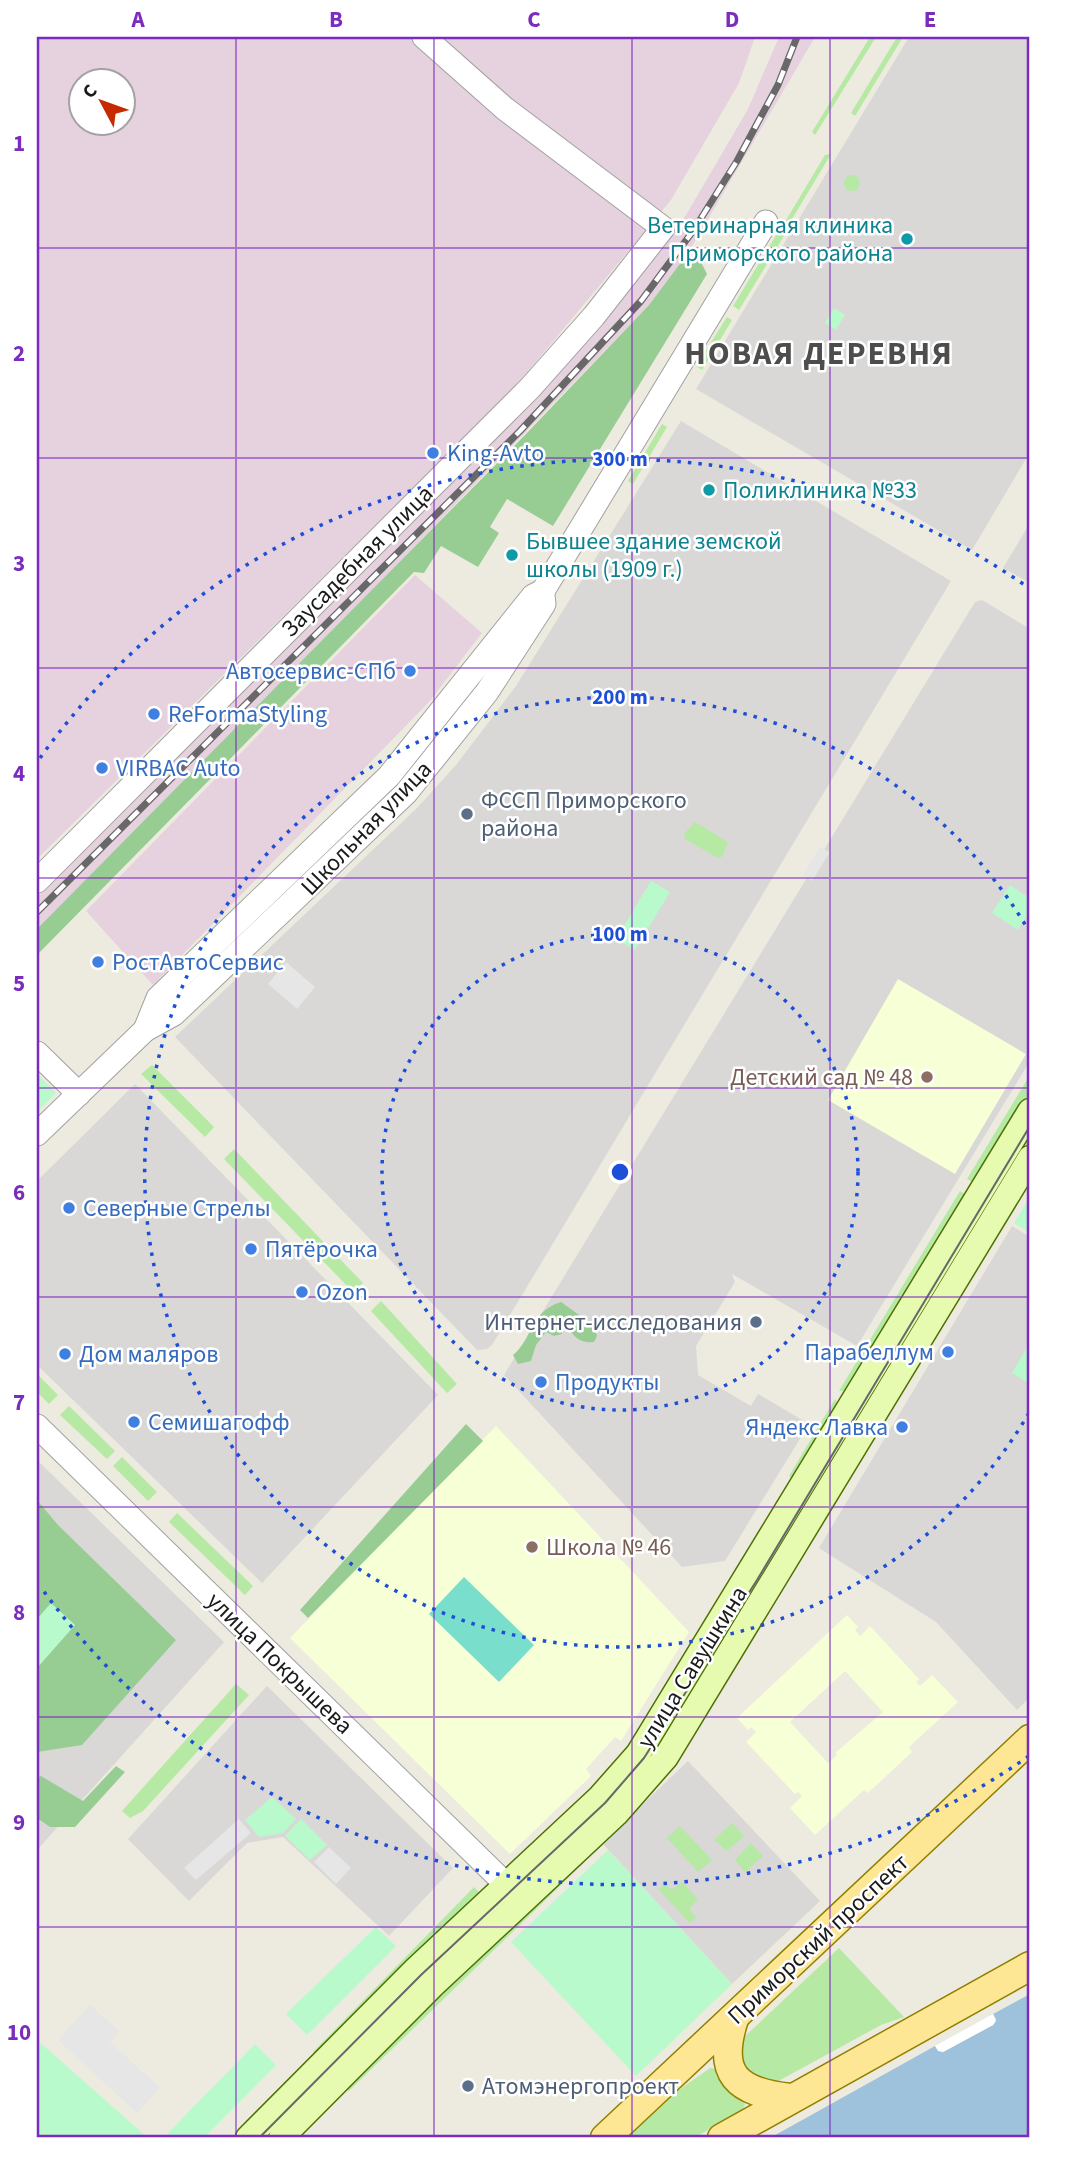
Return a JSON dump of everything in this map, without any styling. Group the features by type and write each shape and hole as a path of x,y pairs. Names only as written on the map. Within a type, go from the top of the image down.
{"main road":[{"name":"улица Савушкина","path":"281,2138 432,1986 607,1790 657,1727 1030,1111"},
{"name":"улица Савушкина","path":"248,2138 416,1969 623,1807 666,1757 1030,1158"},
{"name":"Приморский проспект","path":"605,2138 1030,1739"},
{"path":"722,2138 1030,1966"},
{"path":"734,2019 726,2053 736,2079 760,2094 790,2098"}],"street":[{"name":"Заусадебная улица","path":"37,881 530,388 594,317 663,228 504,108 424,37"},
{"name":"Школьная улица","path":"37,1134 145,1030 174,1014 406,793 487,692 544,604 543,591 766,222"},
{"path":"37,1053 79,1094"},
{"name":"улица Покрышева","path":"37,1426 514,1893"}],"shaded area":[{"path":"37,37 755,37 739,83 671,200 514,388 39,857"},
{"path":"779,37 815,37 688,253 649,305 278,687 37,929 37,897 541,392 601,323 686,215 748,109"},
{"path":"909,37 1030,37 1030,452 972,550 696,389"},
{"path":"834,308 845,315 836,330 825,323"},
{"path":"681,421 951,581 492,1345 487,1349 477,1350 175,1037 417,808 456,765 516,686"},
{"path":"1030,523 1030,583 1003,568"},
{"path":"415,575 482,633 429,702 153,985 86,911"},
{"path":"982,600 1030,629 1030,1061 857,1346 732,1274 735,1282 696,1346 698,1375 751,1406 758,1394 809,1424 725,1561 682,1567 504,1375 975,602"},
{"path":"820,847 830,852 812,881 803,875"},
{"path":"651,881 670,892 635,950 616,939"},
{"path":"1010,885 1030,898 1030,910 1018,930 992,913"},
{"path":"286,962 315,987 297,1009 268,984"},
{"name":"Детский сад № 48","path":"898,979 1026,1054 955,1174 828,1100"},
{"path":"37,1074 56,1093 37,1112"},
{"path":"135,1084 438,1395 262,1583 37,1365 37,1181"},
{"path":"1030,1197 1030,1233 1014,1223"},
{"path":"1012,1226 1030,1237 1030,1697 1017,1710 936,1622 819,1548"},
{"path":"1030,1345 1030,1384 1012,1373"},
{"path":"496,1426 689,1632 621,1741 615,1737 586,1769 591,1776 510,1854 290,1638"},
{"path":"37,1460 224,1642 37,1850"},
{"path":"464,1577 534,1645 499,1682 429,1614"},
{"path":"51,1603 75,1625 37,1668 37,1619"},
{"path":"847,1615 858,1627 855,1630 860,1636 870,1626 919,1679 916,1682 920,1686 932,1675 958,1702 909,1747 912,1752 868,1793 864,1790 815,1835 790,1808 802,1796 798,1792 795,1794 746,1742 756,1732 751,1727 748,1730 737,1718","holes":["845,1671 883,1712 835,1753 837,1755 828,1763 790,1722"]},
{"path":"267,1686 453,1868 389,1936 283,1837 247,1843 189,1901 128,1839"},
{"path":"688,1761 820,1901 732,1984 602,1843"},
{"path":"272,1797 296,1819 283,1833 259,1837 245,1820"},
{"path":"239,1819 251,1833 196,1880 184,1868"},
{"path":"301,1819 327,1845 310,1860 285,1836"},
{"path":"329,1847 351,1868 336,1884 314,1862"},
{"path":"608,1850 732,1984 636,2076 511,1942"},
{"path":"376,1927 396,1946 307,2035 286,2014"},
{"path":"1030,1994 1030,2138 770,2138 935,2046 943,2052 993,2025 996,2019 993,2014"},
{"path":"90,2005 119,2031 110,2042 160,2088 137,2113 58,2040"},
{"path":"37,2040 148,2138 37,2138"},
{"path":"255,2044 276,2065 204,2138 173,2138 168,2133"}],"green space":[{"path":"870,37 876,37 815,135 812,132"},
{"path":"897,37 903,37 855,116 851,113"},
{"path":"831,154 789,224 785,222 825,155"},
{"path":"849,175 855,175 860,183 858,189 849,191 844,186 844,180"},
{"path":"778,232 784,236 739,310 733,306"},
{"path":"688,253 701,262 707,274 553,526 507,499 490,527 499,533 478,567 441,546 424,573 414,572 37,955 37,929 526,434 649,305"},
{"path":"727,317 732,320 702,370 696,366"},
{"path":"662,424 667,427 633,484 628,481"},
{"path":"484,675 421,763 365,820 361,816"},
{"path":"695,822 728,842 722,857 718,858 685,839 684,834"},
{"path":"152,1065 214,1127 205,1137 141,1074"},
{"path":"1030,1075 1030,1098 977,1185 967,1179"},
{"path":"234,1149 363,1283 353,1292 224,1159"},
{"path":"960,1191 970,1197 846,1391 839,1391"},
{"path":"381,1301 457,1384 447,1393 371,1311"},
{"path":"561,1302 593,1325 597,1336 594,1342 579,1340 569,1328 563,1328 562,1334 554,1336 546,1332 536,1345 531,1361 518,1364 513,1355 537,1319 551,1306"},
{"path":"37,1374 58,1395 49,1404 37,1392"},
{"path":"835,1399 838,1405 798,1482 789,1476"},
{"path":"69,1406 115,1451 107,1459 60,1415"},
{"path":"466,1424 483,1441 308,1618 300,1610"},
{"path":"122,1457 157,1492 148,1501 113,1466"},
{"path":"37,1500 58,1525 176,1640 82,1745 37,1752"},
{"path":"177,1513 253,1586 245,1595 169,1522"},
{"path":"236,1684 249,1695 143,1811 130,1818 122,1811"},
{"path":"116,1766 125,1772 75,1827 50,1827 37,1818 37,1778 41,1776 83,1801"},
{"path":"732,1823 744,1836 727,1851 714,1840"},
{"path":"680,1826 712,1860 698,1872 667,1838"},
{"path":"597,1840 602,1845 349,2091 341,2084"},
{"path":"751,1843 763,1856 745,1872 735,1860"},
{"path":"682,1882 698,1899 689,1909 696,1917 690,1923 659,1890 665,1883 672,1890"},
{"path":"474,1887 481,1894 320,2057 313,2052"},
{"path":"839,1948 904,2017 881,2025 771,2085 749,2082 736,2050 741,2040"},
{"path":"710,2068 716,2069 728,2089 745,2104 743,2109 694,2138 626,2138 672,2095"}],"pier":[{"path":"993,2014 996,2021 993,2025 943,2052 938,2051 935,2046"}],"tram line":[{"path":"259,2138 421,1975 605,1803 644,1758 757,1580 1030,1126"}],"railway":[{"path":"37,912 520,431 641,301 693,231 737,161 778,85 797,37"}],"place":[{"name":"Ветеринарная клиника Приморского района","path":"907,239"},
{"name":"King-Avto","path":"433,453"},
{"name":"Поликлиника №33","path":"709,490"},
{"name":"Бывшее здание земской школы (1909 г.)","path":"512,555"},
{"name":"Автосервис-СПб","path":"410,671"},
{"name":"ReFormaStyling","path":"154,714"},
{"name":"VIRBAC Auto","path":"102,768"},
{"name":"ФССП Приморского района","path":"467,814"},
{"name":"РостАвтоСервис","path":"98,962"},
{"name":"Детский сад № 48","path":"927,1077"},
{"name":"Северные Стрелы","path":"69,1208"},
{"name":"Пятёрочка","path":"251,1249"},
{"name":"Ozon","path":"302,1292"},
{"name":"Интернет-исследования","path":"756,1322"},
{"name":"Парабеллум","path":"948,1352"},
{"name":"Дом маляров","path":"65,1354"},
{"name":"Продукты","path":"541,1382"},
{"name":"Семишагофф","path":"134,1422"},
{"name":"Яндекс Лавка","path":"902,1427"},
{"name":"Школа № 46","path":"532,1547"},
{"name":"Атомэнергопроект","path":"468,2086"}],"district":[{"name":"НОВАЯ ДЕРЕВНЯ","path":"819,353"}]}
